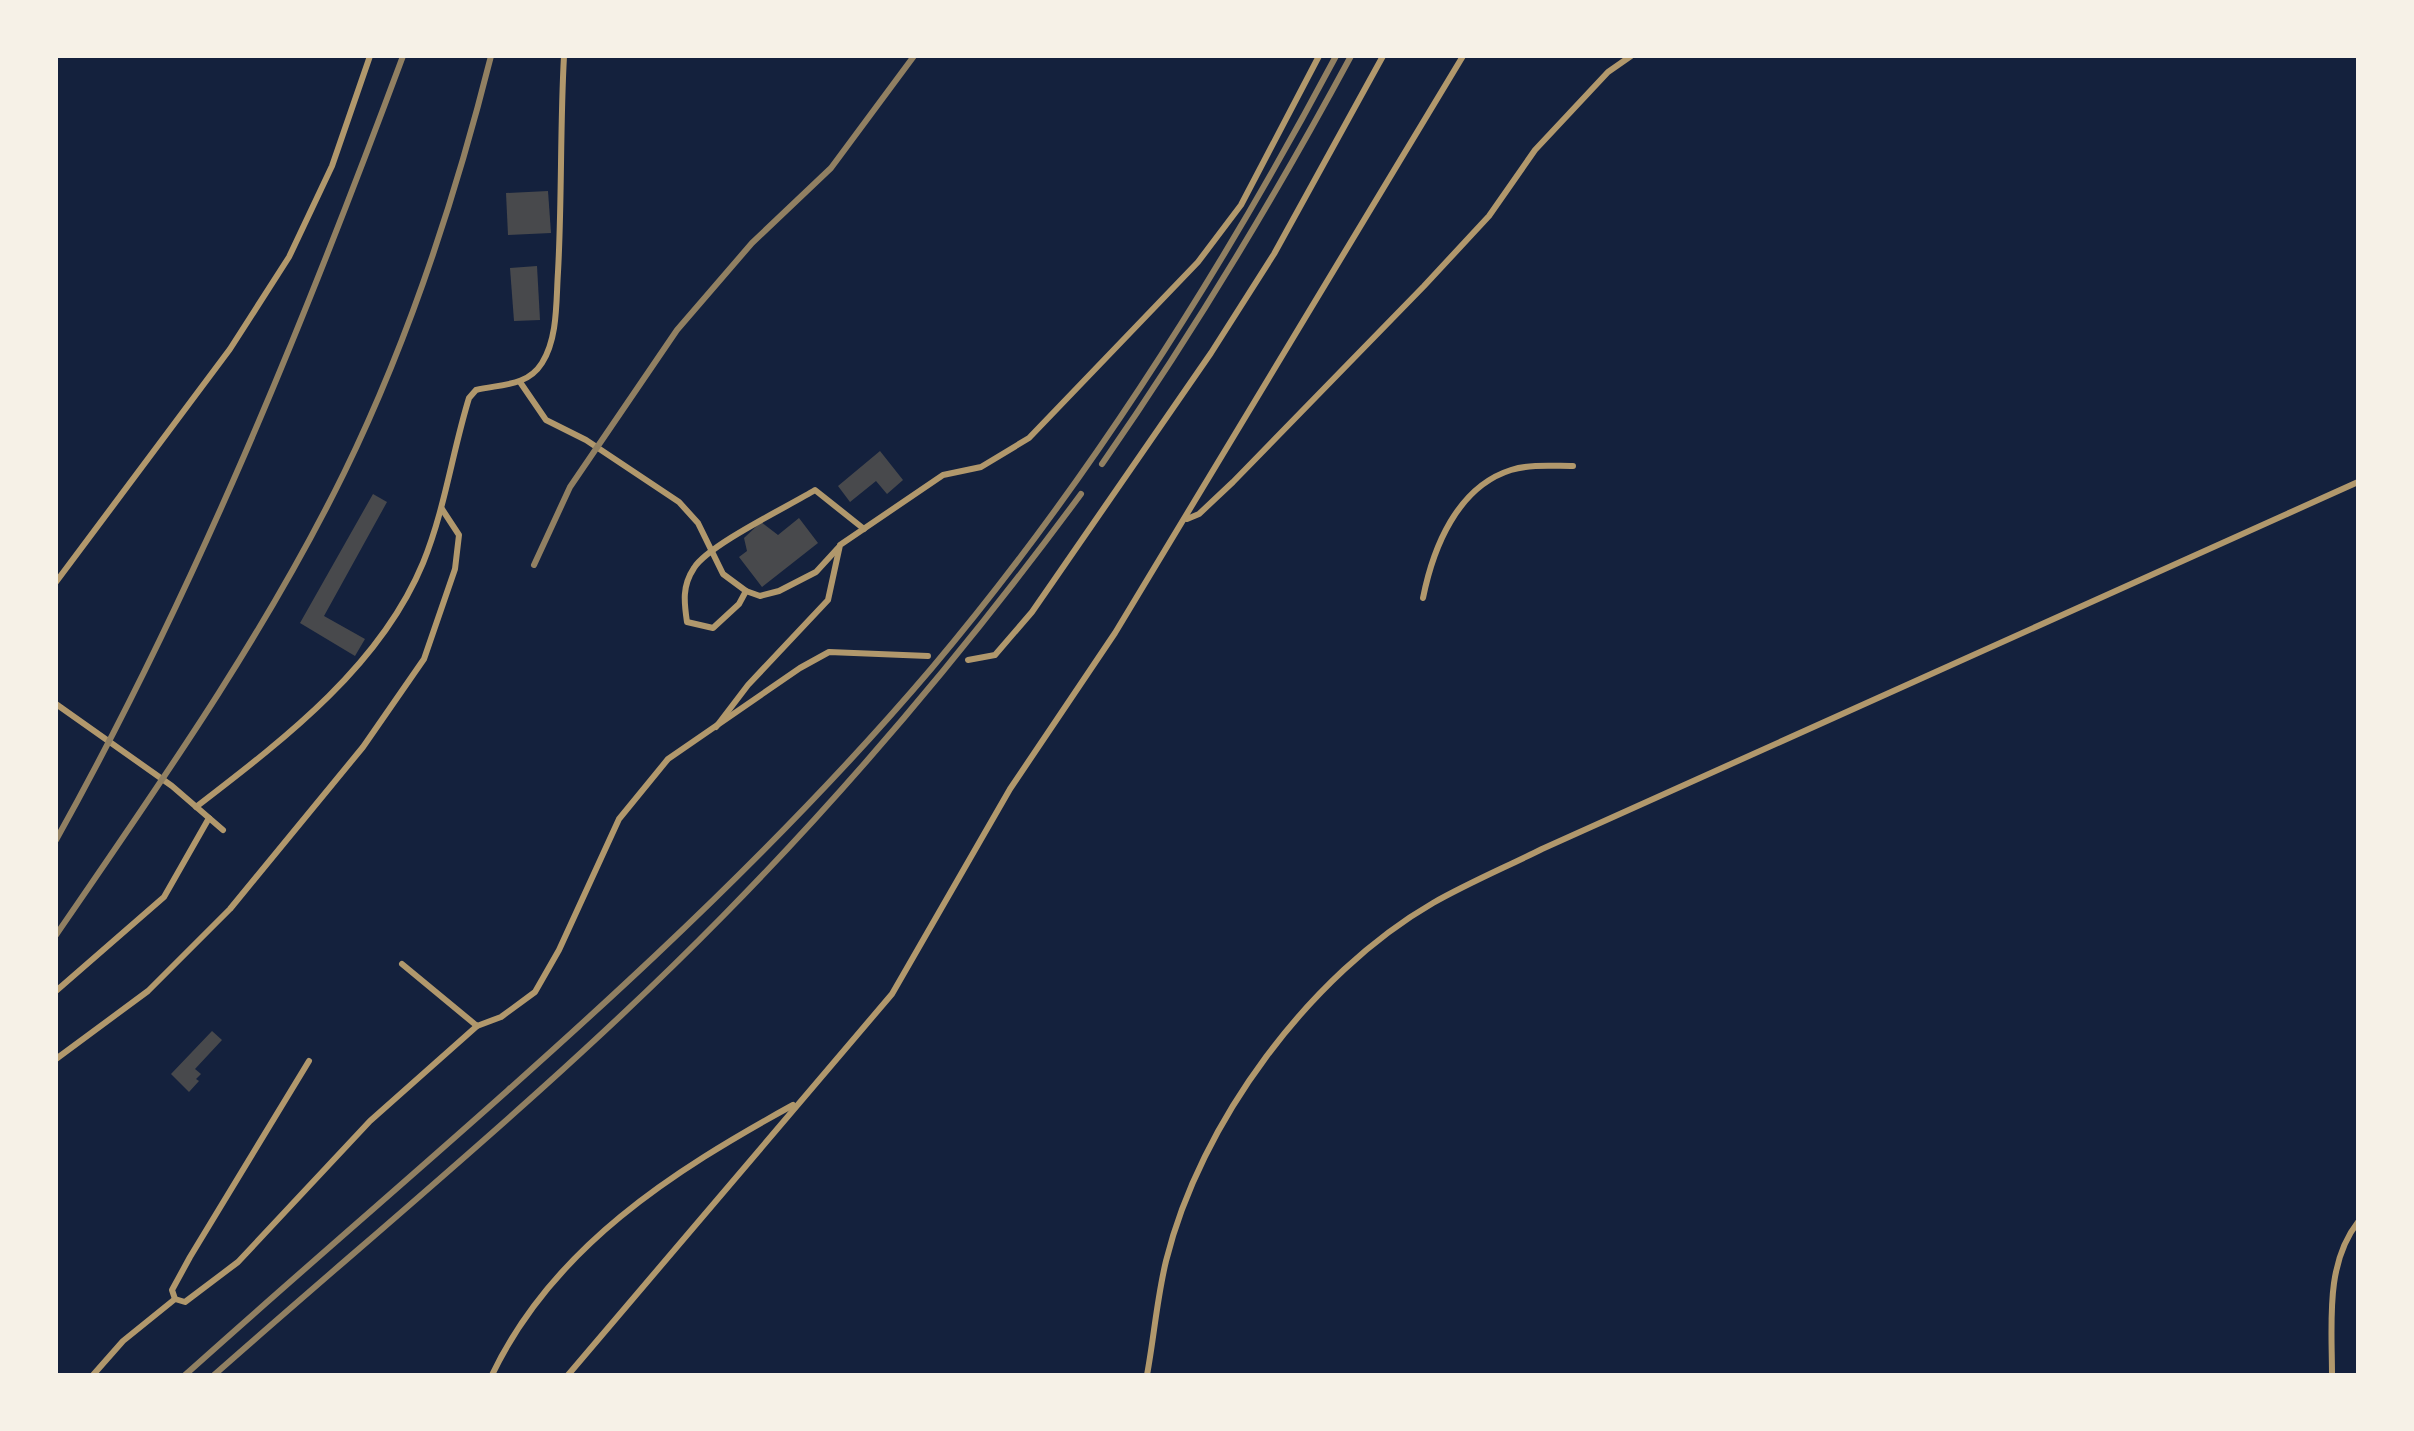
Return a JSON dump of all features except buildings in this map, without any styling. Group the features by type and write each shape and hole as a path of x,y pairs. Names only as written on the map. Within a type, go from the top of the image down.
{"lane":[{"path":"56,582 230,349 289,257 332,166 370,56"},
{"path":"196,807 251,764 355,669 388,632 422,565 442,509 469,398 476,390 520,382 542,363 553,328 563,187 564,56"},
{"path":"520,382 546,420 586,440 679,502 698,523 723,574 746,591 760,596 779,591 816,572 840,545 943,475 981,467 1029,438 1198,262 1241,205 1319,56"},
{"path":"968,660 995,655 1032,612 1211,353 1274,254 1383,56"},
{"path":"568,1375 796,1103 892,994 1010,789 1115,633 1463,56"},
{"path":"1185,519 1199,514 1233,482 1424,286 1489,216 1535,150 1608,72 1631,56"},
{"path":"1423,598 1441,538 1476,488 1513,470 1573,466"},
{"path":"1147,1375 1166,1260 1200,1163 1237,1098 1292,1023 1366,952 1431,904 1542,849 2358,482"},
{"path":"746,591 739,604 713,628 687,622 683,595 694,566 815,490 864,529"},
{"path":"56,1059 148,991 230,909 363,747 424,659 455,569 459,535 442,509"},
{"path":"716,727 748,685 828,600 840,545"},
{"path":"175,1299 185,1302 238,1262 370,1121 477,1026 501,1017 535,992 559,950 619,819 668,759 800,668 829,652 928,656"},
{"path":"56,704 223,830"},
{"path":"56,991 164,897 209,818"},
{"path":"402,964 477,1026"},
{"path":"175,1299 172,1290 190,1257 309,1061"},
{"path":"492,1375 509,1339 554,1281 601,1231 660,1183 796,1103"},
{"path":"2332,1375 2335,1269 2348,1235 2358,1222"},
{"path":"93,1375 123,1341 175,1299"}],"railway":[{"path":"56,840 107,745 201,553 286,356 403,56"},
{"path":"56,935 209,709 280,593 344,473 410,320 446,216 491,56"},
{"path":"534,565 570,487 677,330 752,243 831,168 914,56"},
{"path":"185,1375 474,1120 664,947 846,765 931,669 1045,525 1150,373 1246,217 1336,56"},
{"path":"1102,464 1232,264 1351,56"},
{"path":"214,1375 537,1093 723,916 910,711 1081,494"}]}
